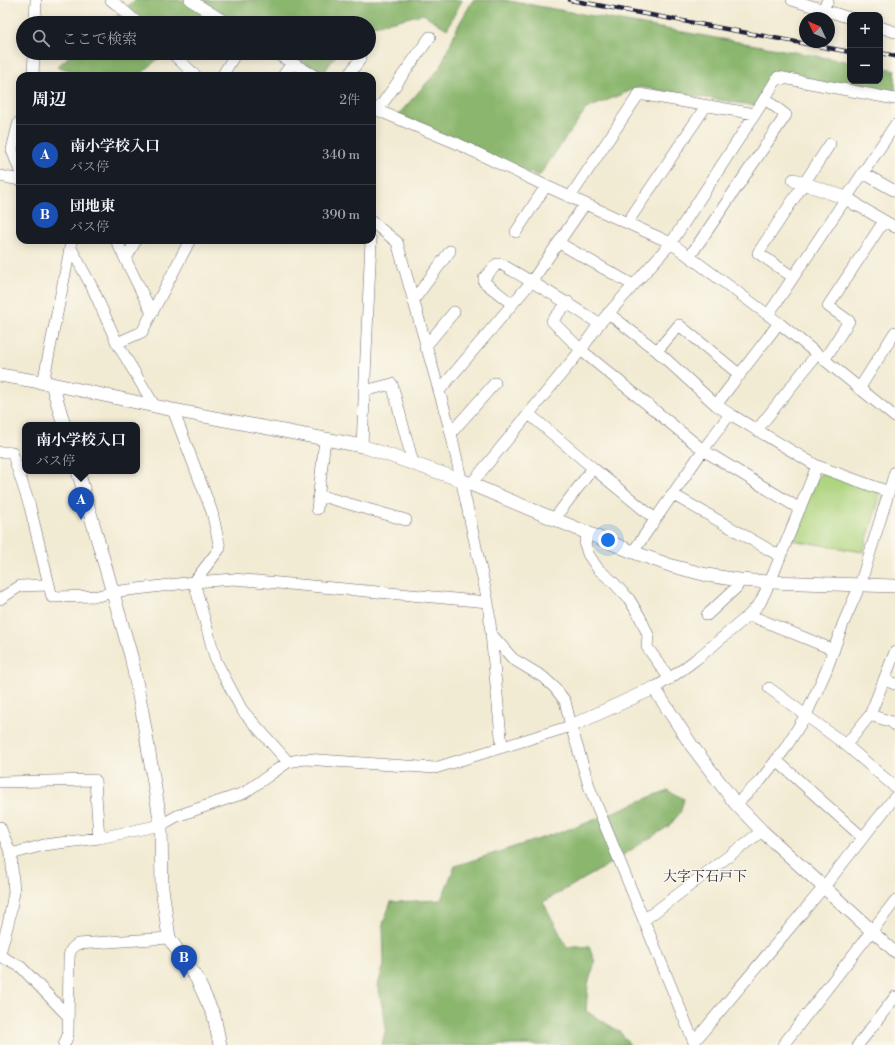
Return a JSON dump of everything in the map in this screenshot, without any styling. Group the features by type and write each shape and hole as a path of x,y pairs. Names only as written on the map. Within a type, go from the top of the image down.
{"street":[{"path":"35,16 36,0"},
{"path":"111,0 130,16"},
{"path":"190,0 216,16"},
{"path":"796,0 847,17"},
{"path":"822,10 828,0"},
{"path":"883,28 895,32"},
{"path":"376,107 430,37"},
{"path":"33,72 34,60"},
{"path":"179,60 192,72"},
{"path":"224,72 232,60"},
{"path":"287,60 308,72"},
{"path":"351,72 360,60"},
{"path":"286,72 292,63"},
{"path":"466,482 529,414 581,350 608,313 671,242 778,77 895,99"},
{"path":"570,197 640,94 755,114"},
{"path":"690,256 786,115 765,99"},
{"path":"627,223 706,106"},
{"path":"376,111 456,143 585,204 671,242 779,323 895,417"},
{"path":"768,315 793,277 852,202 863,173 895,125"},
{"path":"16,133 12,150 16,160"},
{"path":"793,277 758,253 799,182 830,144"},
{"path":"863,173 895,192"},
{"path":"0,176 16,179"},
{"path":"799,182 852,202 895,227"},
{"path":"516,232 546,186"},
{"path":"439,391 532,281 585,204"},
{"path":"757,430 821,357 849,320 828,306 884,221"},
{"path":"376,225 397,242 425,346 466,482 488,602 502,747"},
{"path":"558,243 634,285"},
{"path":"71,244 117,343 154,405"},
{"path":"63,422 48,383 71,244"},
{"path":"118,244 152,313"},
{"path":"126,259 134,244"},
{"path":"117,343 142,332 188,244"},
{"path":"362,446 371,244"},
{"path":"413,301 450,251"},
{"path":"512,304 484,282 484,278 497,264 501,264 568,302 599,324"},
{"path":"568,302 552,321 581,350 703,450 800,509"},
{"path":"425,346 454,312"},
{"path":"608,313 657,351 716,405 730,414 817,466 889,492"},
{"path":"716,405 779,323"},
{"path":"657,351 679,325 740,375"},
{"path":"859,389 895,332"},
{"path":"0,375 48,383 173,410 362,446 466,482 633,552 672,566 707,575 739,580 770,582 895,586"},
{"path":"451,433 495,383"},
{"path":"364,391 392,384 414,463"},
{"path":"173,410 212,512 220,548 194,582"},
{"path":"529,414 655,519"},
{"path":"633,552 672,494 730,414"},
{"path":"317,509 325,438"},
{"path":"0,452 12,452 30,507 52,597 98,596 113,592 194,582 234,579 488,602"},
{"path":"11,854 44,845 99,838 161,824 177,816 244,793 288,762 305,759 435,768 571,726 654,688 670,679 704,654 749,615 760,602 770,582 817,466"},
{"path":"554,519 593,468"},
{"path":"736,804 761,780 784,750 806,715 860,584 895,472"},
{"path":"79,474 131,656 142,711 161,824 162,888 169,938 197,979 214,1016 220,1045"},
{"path":"672,494 780,556"},
{"path":"318,495 406,520"},
{"path":"588,533 585,544 588,554 598,569 629,598 648,635 647,647 670,679"},
{"path":"707,615 737,587 739,580"},
{"path":"194,582 216,661 242,710 288,762"},
{"path":"0,599 20,586 49,585"},
{"path":"749,615 834,650"},
{"path":"492,635 513,659 543,677 555,688 565,701 590,789 694,1043 823,888 895,797"},
{"path":"846,746 870,714 895,652"},
{"path":"884,680 895,684"},
{"path":"654,688 692,746 736,804 762,831 823,888 895,952"},
{"path":"770,688 846,746 895,787"},
{"path":"870,714 892,722 895,725"},
{"path":"776,760 862,837"},
{"path":"0,782 95,780 99,838"},
{"path":"0,827 11,854 14,892 10,920 0,952"},
{"path":"644,920 762,831"},
{"path":"786,1044 895,901"},
{"path":"64,1045 68,1035 68,961 69,952 72,948 78,944 169,938"},
{"path":"0,956 21,967 68,1016"},
{"path":"858,1045 895,997"}],"green space":[{"path":"135,0 462,0 447,29 423,14 376,25 376,16 228,16 210,5 200,16 116,16"},
{"path":"473,0 504,0 847,61 847,84 883,84 883,68 895,70 895,99 775,74 756,106 639,87 586,109 539,176 496,162 398,115 440,68 458,26"},
{"path":"65,60 156,60 143,72 78,72 57,67"},
{"path":"300,60 332,60 324,72 320,72"},
{"path":"823,473 877,491 880,496 863,552 791,540 818,476"},
{"path":"668,790 684,799 680,813 669,826 596,872 543,902 567,947 589,947 595,962 588,984 586,1011 620,1032 630,1045 382,1045 386,1027 378,985 384,965 383,924 391,902 441,900 455,866 579,826"}],"railway":[{"path":"570,0 847,51"},
{"path":"883,54 895,56"}],"place":[{"name":"南小学校入口","path":"81,520"},
{"name":"団地東","path":"184,978"}],"district":[{"name":"大字下石戸下","path":"705,877"}]}
